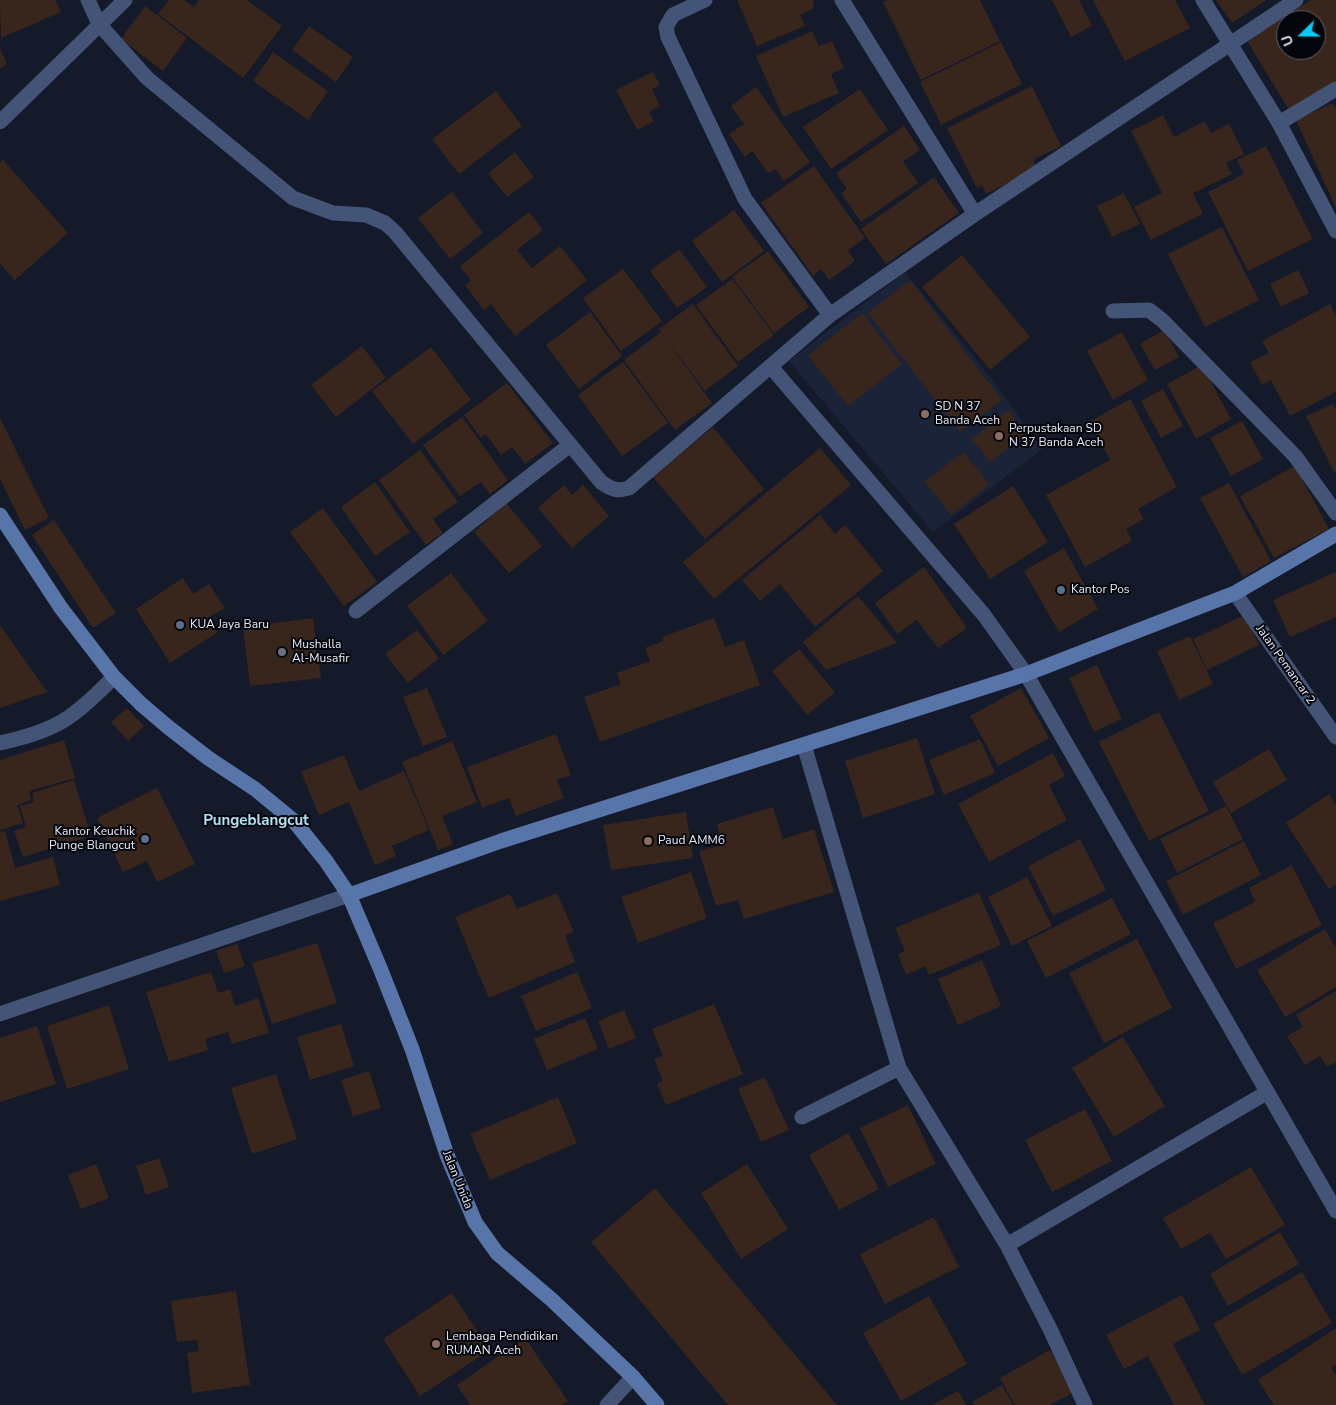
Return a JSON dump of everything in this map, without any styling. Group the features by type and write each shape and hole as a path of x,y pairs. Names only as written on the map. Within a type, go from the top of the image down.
{"street":[{"path":"88,0 99,24 146,78 293,198 334,213 366,215 385,223 395,232 601,482 611,489 621,491 629,488 830,315 975,214 1230,42 1296,0"},
{"path":"0,122 125,0"},
{"path":"705,0 673,15 666,27 668,37 745,199 830,315"},
{"path":"842,0 975,214"},
{"path":"1203,0 1279,123 1336,231"},
{"path":"1279,123 1336,89"},
{"path":"1113,311 1149,310 1163,321 1295,456 1336,513"},
{"path":"771,367 984,614 1026,674 1266,1093 1336,1211"},
{"path":"356,611 570,445"},
{"name":"Jalan Unida","path":"0,515 61,608 114,677 168,727 294,821 326,861 349,895 408,1040 447,1155 475,1222 498,1253 552,1300 633,1377 657,1405"},
{"path":"0,1014 501,841 1026,674 1235,593 1336,534"},
{"name":"Jalan Pemancar 2","path":"1235,593 1336,737"},
{"path":"0,743 47,731 61,724 77,713 114,677"},
{"path":"804,745 899,1068 1007,1245 1050,1329 1084,1405"},
{"path":"802,1117 899,1068"},
{"path":"1007,1245 1266,1093"},
{"path":"606,1405 633,1377"}],"shaded area":[{"name":"SD N 37 Banda Aceh","path":"905,272 992,379 1042,449 933,532 789,361"}],"building":[{"path":"0,0 55,0 61,12 1,38"},
{"path":"169,0 184,0 194,7 199,0 247,0 282,26 243,78 158,14"},
{"path":"737,0 813,0 814,8 800,15 805,26 757,46"},
{"path":"888,0 980,0 1000,41 921,80 883,2"},
{"path":"1052,0 1079,0 1092,26 1071,37"},
{"path":"1093,0 1175,0 1190,28 1125,61"},
{"path":"1216,0 1266,0 1232,23"},
{"path":"1311,0 1336,0 1336,81 1289,110 1246,39 1276,21 1276,60 1326,60 1326,10 1294,10"},
{"path":"145,6 187,38 163,71 121,39"},
{"path":"309,26 353,57 336,82 292,50"},
{"path":"812,31 819,46 832,41 844,68 831,74 839,93 783,117 756,56"},
{"path":"1001,42 1022,84 941,125 920,82"},
{"path":"0,48 7,65 0,68"},
{"path":"273,52 328,91 308,120 253,81"},
{"path":"653,72 660,85 652,89 660,106 649,112 654,121 637,130 616,90"},
{"path":"1032,86 1061,146 1033,160 1037,169 986,194 982,185 977,188 947,128"},
{"path":"756,87 810,162 784,181 775,169 768,173 752,151 745,157 729,134 744,124 731,106"},
{"path":"860,89 888,130 831,169 803,127"},
{"path":"496,91 522,126 459,174 432,139"},
{"path":"1333,103 1336,109 1336,208 1296,120"},
{"path":"1163,115 1174,137 1205,121 1211,133 1229,124 1244,154 1226,163 1232,174 1193,193 1203,214 1151,240 1134,207 1162,193 1131,131"},
{"path":"904,126 920,150 903,161 918,183 861,222 841,193 847,189 836,173"},
{"path":"1266,146 1313,239 1248,271 1208,192 1244,174 1237,160"},
{"path":"515,152 534,177 507,197 488,173"},
{"path":"3,160 68,233 15,280 0,264 0,163"},
{"path":"814,166 865,238 848,250 855,261 829,280 821,269 813,276 761,203"},
{"path":"934,177 959,213 886,264 861,229"},
{"path":"452,192 483,233 450,259 418,218"},
{"path":"1124,193 1140,224 1112,237 1097,206"},
{"path":"734,210 764,251 722,282 692,241"},
{"path":"529,212 543,230 517,250 532,268 560,246 587,280 515,336 491,304 484,310 465,285 471,281 460,266"},
{"path":"1222,227 1259,300 1205,327 1168,254"},
{"path":"679,249 707,287 677,308 650,271"},
{"path":"768,251 809,307 774,333 732,277"},
{"path":"962,255 1030,337 990,370 922,287"},
{"path":"623,269 662,321 621,351 583,298"},
{"path":"1298,270 1309,293 1281,307 1270,284"},
{"path":"732,279 774,335 738,362 696,305"},
{"path":"910,280 1002,400 960,432 868,313"},
{"path":"693,304 738,366 705,391 659,329"},
{"path":"1330,304 1336,316 1336,392 1290,416 1271,380 1262,385 1250,362 1269,353 1262,341"},
{"path":"590,312 622,356 579,389 546,345"},
{"path":"862,313 902,364 848,406 808,355"},
{"path":"1164,330 1179,357 1155,370 1140,344"},
{"path":"661,332 712,403 675,430 624,360"},
{"path":"1122,332 1148,380 1113,400 1087,351"},
{"path":"362,346 386,378 336,417 311,385"},
{"path":"431,347 471,400 413,444 372,391"},
{"path":"623,362 668,423 622,456 578,395"},
{"path":"1202,365 1231,419 1196,439 1167,384"},
{"path":"507,383 553,443 525,464 512,447 501,455 486,434 481,438 464,415"},
{"path":"1163,389 1183,426 1161,438 1141,401"},
{"path":"1130,399 1177,487 1138,509 1144,519 1126,529 1132,541 1085,567 1046,495 1110,460 1089,422"},
{"path":"1333,404 1336,410 1336,471 1334,472 1306,416"},
{"name":"Perpustakaan SD N 37 Banda Aceh","path":"1008,410 1026,434 990,462 972,439"},
{"path":"462,417 508,480 490,494 481,482 460,496 423,445"},
{"path":"0,418 49,518 25,530 0,479"},
{"path":"1242,421 1263,459 1231,476 1210,438"},
{"path":"713,427 764,489 705,539 653,477"},
{"path":"820,448 851,485 714,599 683,562"},
{"path":"420,450 458,502 433,519 443,533 426,545 379,480"},
{"path":"964,452 989,485 951,515 925,481"},
{"path":"1295,466 1329,529 1274,558 1240,496"},
{"path":"375,482 410,532 375,556 341,507"},
{"path":"1229,483 1271,561 1243,577 1200,498"},
{"path":"564,485 572,495 583,485 609,516 572,548 538,508"},
{"path":"1013,486 1048,542 990,579 954,524"},
{"path":"506,503 542,546 509,573 474,532"},
{"path":"323,508 377,582 344,606 290,532"},
{"path":"820,515 835,534 845,525 883,571 815,627 780,584 760,601 742,580"},
{"path":"54,520 116,613 93,628 32,535"},
{"name":"Kantor Pos","path":"1064,548 1098,609 1059,632 1024,571"},
{"path":"924,567 967,628 938,648 917,620 897,634 875,603"},
{"path":"1336,572 1336,617 1290,637 1273,600"},
{"path":"451,573 488,621 443,655 407,606"},
{"name":"KUA Jaya Baru","path":"183,578 193,594 209,584 225,608 209,617 218,632 170,663 136,609"},
{"path":"858,596 897,643 826,670 803,642"},
{"path":"1245,615 1259,645 1207,670 1193,639"},
{"name":"Mushalla Al-Musafir","path":"313,618 321,678 250,686 243,627"},
{"path":"714,618 725,647 744,640 760,685 600,742 584,697 621,684 617,673 650,661 645,648 663,641 662,637"},
{"path":"0,625 47,692 0,708"},
{"path":"417,630 439,658 408,683 385,654"},
{"path":"1190,636 1213,684 1179,700 1157,651"},
{"path":"799,649 835,692 807,715 772,671"},
{"path":"1097,665 1122,719 1094,732 1069,678"},
{"path":"427,688 447,737 423,746 403,697"},
{"path":"1021,688 1049,738 998,766 970,716"},
{"path":"127,708 144,726 128,741 111,722"},
{"path":"1159,712 1209,811 1149,841 1099,742"},
{"path":"556,734 571,775 557,780 564,798 516,816 509,798 482,808 467,767"},
{"path":"917,738 935,794 863,818 845,761"},
{"path":"980,739 995,773 944,795 929,760"},
{"path":"64,740 75,778 29,791 31,800 17,805 23,823 0,830 0,760"},
{"path":"452,741 477,802 442,816 453,844 438,850 402,762"},
{"path":"1269,749 1287,780 1231,813 1213,782"},
{"path":"1053,753 1065,776 1049,785 1067,820 989,862 958,804"},
{"path":"344,755 359,791 404,771 429,830 392,846 376,808 396,856 375,865 349,802 319,815 301,772"},
{"path":"74,780 91,836 23,857 14,831 26,827 20,806 34,802 32,793"},
{"name":"Kantor Keuchik Punge Blangcut","path":"157,788 195,864 157,882 147,861 123,872 97,818"},
{"path":"1329,794 1336,805 1336,884 1329,889 1286,823"},
{"path":"1226,806 1243,839 1177,873 1160,839"},
{"path":"773,807 783,839 814,829 834,892 744,919 738,900 716,906 699,851 723,845 717,824"},
{"name":"Paud AMM6","path":"686,812 693,858 611,870 603,825"},
{"path":"5,831 15,868 53,857 60,885 0,901 0,832"},
{"path":"1080,839 1106,890 1053,916 1028,866"},
{"path":"1244,841 1261,875 1183,915 1166,881"},
{"path":"1292,865 1322,925 1236,969 1213,923 1255,902 1249,888"},
{"path":"691,872 707,918 638,943 621,897"},
{"path":"1027,877 1052,926 1012,946 988,897"},
{"path":"557,893 574,932 565,935 575,962 489,998 455,917 510,894 517,909"},
{"path":"979,893 1001,945 929,975 925,966 906,975 898,954 905,951 895,928"},
{"path":"1112,898 1131,934 1046,978 1027,941"},
{"path":"1325,929 1336,948 1336,987 1285,1017 1257,970"},
{"path":"1137,939 1172,1008 1104,1043 1069,973"},
{"path":"317,943 337,1003 272,1024 252,963"},
{"path":"237,944 245,966 224,973 216,951"},
{"path":"982,960 1001,1006 958,1025 938,979"},
{"path":"211,972 218,993 230,989 235,1006 258,998 269,1033 232,1044 228,1032 205,1039 208,1050 169,1062 146,992"},
{"path":"577,972 592,1008 536,1031 521,996"},
{"path":"1336,991 1336,1062 1327,1067 1320,1056 1305,1065 1287,1036 1303,1027 1296,1015"},
{"path":"714,1004 743,1074 666,1105 657,1084 663,1081 654,1059 663,1056 652,1029"},
{"path":"109,1005 129,1069 67,1089 47,1026"},
{"path":"624,1010 636,1038 609,1049 598,1021"},
{"path":"585,1018 598,1049 547,1070 534,1039"},
{"path":"341,1024 354,1066 310,1080 297,1037"},
{"path":"37,1026 56,1084 0,1102 0,1038"},
{"path":"1123,1037 1165,1106 1114,1137 1072,1068"},
{"path":"369,1071 381,1108 353,1116 341,1080"},
{"path":"276,1074 297,1139 252,1154 231,1088"},
{"path":"765,1077 789,1130 761,1142 738,1089"},
{"path":"558,1097 577,1143 490,1180 470,1134"},
{"path":"908,1105 936,1164 888,1187 860,1128"},
{"path":"1085,1109 1112,1161 1052,1192 1025,1140"},
{"path":"848,1133 879,1189 839,1210 809,1155"},
{"path":"159,1158 169,1187 146,1195 136,1166"},
{"path":"96,1164 109,1198 81,1209 68,1175"},
{"path":"747,1164 788,1229 741,1259 701,1193"},
{"path":"1251,1167 1285,1225 1226,1259 1210,1233 1181,1249 1163,1218"},
{"path":"655,1188 837,1405 728,1405 591,1242"},
{"path":"934,1217 959,1267 885,1304 860,1254"},
{"path":"1280,1232 1299,1264 1228,1306 1210,1274"},
{"path":"1302,1272 1332,1323 1242,1375 1213,1324"},
{"path":"236,1291 250,1385 192,1393 187,1353 199,1351 197,1340 177,1342 171,1301"},
{"name":"Lembaga Pendidikan RUMAN Aceh","path":"452,1293 490,1350 420,1396 383,1339"},
{"path":"1182,1295 1200,1330 1173,1344 1205,1405 1174,1405 1148,1356 1124,1369 1106,1335"},
{"path":"929,1296 967,1364 901,1401 863,1333"},
{"path":"1336,1328 1336,1365 1331,1368 1336,1375 1336,1405 1274,1405 1258,1380"},
{"path":"525,1338 568,1401 562,1405 470,1405 457,1385"},
{"path":"1050,1350 1074,1392 1050,1405 1015,1405 1000,1378"},
{"path":"1002,1385 1013,1405 974,1405 972,1402"},
{"path":"958,1391 966,1405 932,1405"}],"place":[{"name":"SD N 37 Banda Aceh","path":"925,414"},
{"name":"Perpustakaan SD N 37 Banda Aceh","path":"999,436"},
{"name":"Kantor Pos","path":"1061,590"},
{"name":"KUA Jaya Baru","path":"180,625"},
{"name":"Mushalla Al-Musafir","path":"282,652"},
{"name":"Kantor Keuchik Punge Blangcut","path":"145,839"},
{"name":"Paud AMM6","path":"648,841"},
{"name":"Lembaga Pendidikan RUMAN Aceh","path":"436,1344"}],"district":[{"name":"Pungeblangcut","path":"256,821"}]}
